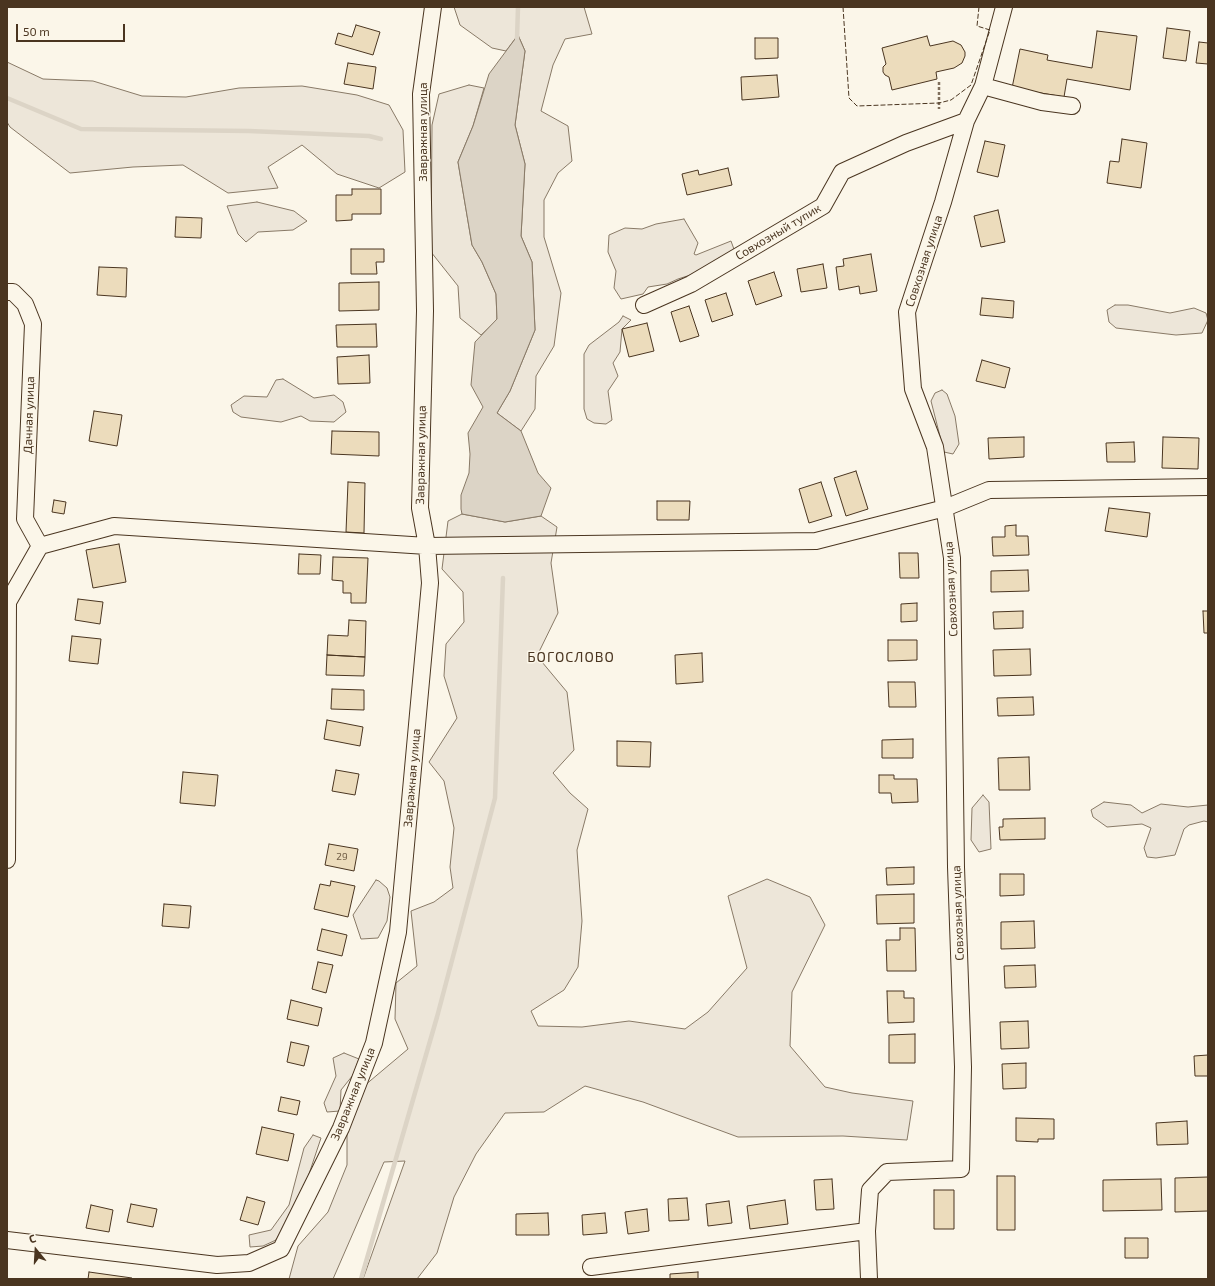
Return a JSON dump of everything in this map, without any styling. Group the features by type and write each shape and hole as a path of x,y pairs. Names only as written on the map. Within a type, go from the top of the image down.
{"street":[{"name":"Завражная улица","path":"7,1240 218,1265 249,1263 281,1249 341,1128 374,1043 398,932 430,583 427,546 420,508 425,311 420,94 433,7"},
{"name":"Совхозная улица","path":"867,1231 870,1190 887,1172 961,1169 963,1067 956,867 952,566 945,508 935,447 913,389 907,312 943,202 966,121 983,86 1004,7"},
{"path":"983,86 1042,102 1072,106"},
{"name":"Совхозный тупик","path":"644,305 691,284 823,206 842,172 906,143 966,121"},
{"name":"Дачная улица","path":"7,292 12,292 25,304 33,324 25,519 40,546"},
{"path":"7,860 7,602 40,546 114,526 427,546 816,541 945,508 989,490 1208,487"},
{"path":"591,1267 867,1231 869,1279"}],"path":[{"path":"939,82 939,109"}],"shaded area":[{"path":"454,7 584,7 592,34 565,39 553,65 541,111 568,126 572,161 558,173 544,200 544,237 561,293 554,346 536,376 535,409 521,431 497,413 510,391 535,330 532,262 521,236 525,164 515,125 525,51 518,35 506,51 492,48 460,25"},
{"path":"518,35 525,51 515,125 525,164 521,236 532,262 535,330 510,391 497,413 521,431 538,473 551,488 541,516 505,522 462,514 461,509 461,495 469,473 470,454 468,433 483,407 471,385 475,342 497,319 496,294 482,262 472,245 458,162 473,126 489,74"},
{"path":"7,62 43,79 93,81 142,96 186,97 239,88 302,86 357,95 389,105 403,130 405,172 379,188 337,174 302,145 268,167 278,188 228,193 183,165 133,167 70,173 10,127 7,122"},
{"path":"469,85 484,88 473,126 458,162 472,245 482,262 496,294 497,320 481,335 460,318 458,286 431,252 432,125 439,94"},
{"path":"257,202 294,211 307,221 293,230 258,232 246,242 238,234 227,206"},
{"path":"684,219 698,243 694,254 696,255 731,241 735,252 709,269 667,284 648,287 643,294 621,299 614,288 616,271 608,252 609,235 625,228 642,229 656,224"},
{"path":"1115,305 1128,305 1170,313 1194,308 1206,313 1208,320 1202,333 1176,335 1116,328 1109,322 1107,310"},
{"path":"623,316 631,320 622,329 620,352 613,363 618,376 608,391 612,420 606,424 594,423 587,419 584,409 584,354 589,345 619,322"},
{"path":"283,379 314,398 334,395 343,402 346,412 334,422 310,421 301,416 281,422 241,417 233,412 231,405 244,396 267,397 276,380"},
{"path":"942,390 947,394 955,416 959,444 953,454 944,452 931,401 935,393"},
{"path":"462,514 505,522 541,516 557,527 551,563 558,613 537,656 567,692 574,750 553,773 570,793 588,809 577,850 582,921 578,967 564,990 531,1011 538,1026 582,1027 629,1021 685,1029 708,1012 747,968 728,896 767,879 810,897 825,925 792,992 790,1046 825,1087 852,1093 913,1101 907,1140 843,1136 738,1137 643,1102 585,1086 544,1112 505,1113 476,1154 454,1197 437,1253 417,1279 363,1279 405,1161 384,1162 333,1279 289,1279 298,1246 328,1212 347,1165 347,1133 364,1086 408,1049 395,1019 396,983 417,966 411,911 434,902 453,888 450,867 454,828 444,781 429,762 457,718 444,676 446,644 464,622 463,592 442,569 448,521"},
{"path":"983,795 989,802 991,849 979,852 971,840 972,808"},
{"path":"1104,802 1131,805 1142,813 1161,804 1188,807 1208,805 1208,822 1204,821 1189,825 1184,829 1175,855 1156,858 1147,857 1144,848 1151,828 1142,824 1107,827 1093,817 1091,810"},
{"path":"376,880 387,888 390,897 387,921 378,938 361,939 353,915"},
{"path":"344,1053 359,1059 353,1075 341,1090 340,1111 327,1112 324,1103 336,1076 333,1058"},
{"path":"313,1135 321,1138 300,1201 276,1240 263,1246 250,1247 249,1235 271,1230 289,1205 304,1148"}],"building":[{"path":"356,25 380,32 373,55 335,44 338,33 352,37"},
{"path":"1167,28 1190,31 1186,61 1163,58"},
{"path":"1097,31 1137,36 1130,90 1067,79 1064,97 1012,88 1020,49 1048,55 1047,60 1092,68"},
{"path":"927,36 930,46 953,41 961,45 965,52 962,63 954,68 936,72 937,79 892,90 889,77 883,72 883,67 886,64 882,48"},
{"path":"755,38 778,38 778,58 755,59"},
{"path":"1199,42 1208,43 1208,64 1196,63"},
{"path":"348,63 376,67 373,89 344,84"},
{"path":"777,75 779,97 742,100 741,77"},
{"path":"1122,139 1147,143 1141,188 1107,183 1110,161 1119,162"},
{"path":"985,141 1005,145 998,177 977,172"},
{"path":"728,168 732,185 687,195 682,174 698,170 699,175"},
{"path":"352,189 381,189 381,214 352,214 352,220 336,221 336,195 352,195"},
{"path":"998,210 1005,242 981,247 974,216"},
{"path":"176,217 202,218 201,238 175,237"},
{"path":"351,249 384,249 384,262 376,262 377,274 351,274"},
{"path":"871,254 877,291 860,294 859,286 839,290 836,267 844,266 843,259"},
{"path":"823,264 827,288 801,292 797,269"},
{"path":"99,267 127,268 126,297 97,295"},
{"path":"774,272 782,296 756,305 748,281"},
{"path":"379,282 379,310 339,311 339,283"},
{"path":"726,293 733,315 712,322 705,300"},
{"path":"982,298 1014,301 1013,318 980,315"},
{"path":"689,306 699,336 680,342 671,312"},
{"path":"647,323 654,351 629,357 622,329"},
{"path":"376,324 377,347 337,347 336,325"},
{"path":"369,355 370,383 338,384 337,357"},
{"path":"982,360 1010,368 1005,388 976,381"},
{"path":"94,411 122,415 117,446 89,441"},
{"path":"332,431 379,432 379,456 331,454"},
{"path":"1024,437 1024,457 989,459 988,438"},
{"path":"1163,437 1199,438 1198,469 1162,468"},
{"path":"1134,442 1135,462 1107,462 1106,443"},
{"path":"856,471 868,509 846,516 834,478"},
{"path":"348,482 365,483 364,533 346,532"},
{"path":"821,482 832,516 809,523 799,489"},
{"path":"54,500 66,502 64,514 52,512"},
{"path":"657,501 690,501 689,520 657,520"},
{"path":"1109,508 1150,513 1147,537 1105,531"},
{"path":"1016,525 1016,536 1028,536 1029,555 993,556 992,537 1005,537 1005,526"},
{"path":"119,544 126,582 93,588 86,550"},
{"path":"899,553 918,553 919,578 900,578"},
{"path":"299,554 321,555 320,574 298,574"},
{"path":"333,557 368,558 366,603 351,603 351,593 343,593 343,581 332,580"},
{"path":"1028,570 1029,591 991,592 991,571"},
{"path":"78,599 103,602 100,624 75,620"},
{"path":"917,603 917,621 901,622 901,604"},
{"path":"1023,611 1023,628 994,629 993,612"},
{"path":"1203,611 1208,611 1208,633 1204,633"},
{"path":"349,620 366,621 365,657 327,655 328,635 348,636"},
{"path":"72,636 101,639 98,664 69,661"},
{"path":"888,640 917,640 917,660 888,661"},
{"path":"1030,649 1031,675 994,676 993,650"},
{"path":"702,653 703,682 676,684 675,655"},
{"path":"327,655 365,657 364,676 326,675"},
{"path":"888,682 915,682 916,707 889,707"},
{"path":"332,689 364,690 364,710 331,709"},
{"path":"1033,697 1034,715 998,716 997,698"},
{"path":"327,720 363,727 360,746 324,739"},
{"path":"913,739 913,758 882,758 882,740"},
{"path":"617,741 651,742 650,767 617,766"},
{"path":"1029,757 1030,790 999,790 998,758"},
{"path":"336,770 359,774 355,795 332,791"},
{"path":"183,772 218,775 215,806 180,803"},
{"path":"879,775 894,775 894,779 917,779 918,802 892,803 891,793 879,793"},
{"path":"1045,818 1045,839 1000,840 999,827 1003,827 1003,819"},
{"path":"329,844 358,849 354,871 325,865"},
{"path":"914,867 914,884 887,885 886,868"},
{"path":"1000,874 1024,874 1024,895 1000,896"},
{"path":"331,881 355,886 348,917 314,909 320,884 330,886"},
{"path":"914,894 914,923 877,924 876,895"},
{"path":"164,904 191,906 189,928 162,926"},
{"path":"1034,921 1035,948 1001,949 1001,922"},
{"path":"900,928 915,928 916,971 887,971 886,940 900,940"},
{"path":"322,929 347,935 342,956 317,950"},
{"path":"318,962 333,965 326,993 312,989"},
{"path":"1035,965 1036,987 1005,988 1004,966"},
{"path":"887,991 904,991 904,998 914,998 914,1022 888,1023"},
{"path":"291,1000 322,1008 318,1026 287,1019"},
{"path":"1028,1021 1029,1048 1001,1049 1000,1022"},
{"path":"915,1034 915,1063 889,1063 889,1035"},
{"path":"291,1042 309,1046 304,1066 287,1062"},
{"path":"1208,1055 1208,1076 1195,1076 1194,1056"},
{"path":"1026,1063 1026,1088 1003,1089 1002,1064"},
{"path":"281,1097 300,1101 297,1115 278,1111"},
{"path":"1016,1118 1054,1119 1054,1139 1038,1139 1038,1142 1016,1141"},
{"path":"1187,1121 1188,1144 1157,1145 1156,1123"},
{"path":"262,1127 294,1134 288,1161 256,1154"},
{"path":"997,1176 1015,1176 1015,1230 997,1230"},
{"path":"1208,1177 1208,1211 1175,1212 1175,1178"},
{"path":"832,1179 834,1209 816,1210 814,1180"},
{"path":"1161,1179 1162,1210 1103,1211 1103,1180"},
{"path":"934,1190 954,1190 954,1229 934,1229"},
{"path":"247,1197 265,1202 258,1225 240,1220"},
{"path":"687,1198 689,1220 669,1221 668,1199"},
{"path":"785,1200 788,1224 750,1229 747,1206"},
{"path":"729,1201 732,1223 708,1226 706,1204"},
{"path":"131,1204 157,1209 153,1227 127,1222"},
{"path":"91,1205 113,1210 109,1232 86,1228"},
{"path":"647,1209 649,1231 628,1234 625,1212"},
{"path":"548,1213 549,1235 516,1235 516,1214"},
{"path":"605,1213 607,1233 583,1235 582,1215"},
{"path":"1125,1238 1148,1238 1148,1258 1125,1258"},
{"path":"89,1272 132,1278 132,1279 88,1279"},
{"path":"698,1272 698,1279 670,1279 670,1274"}],"waterway":[{"path":"517,39 518,7"},
{"path":"7,98 81,129 249,131 369,136 381,139"},
{"path":"361,1279 437,1017 495,798 503,578"}],"fence":[{"path":"843,7 849,98 857,106 939,103 951,100 971,85 990,30 977,26 979,7"}],"district":[{"name":"БОГОСЛОВО","path":"571,657"}]}
